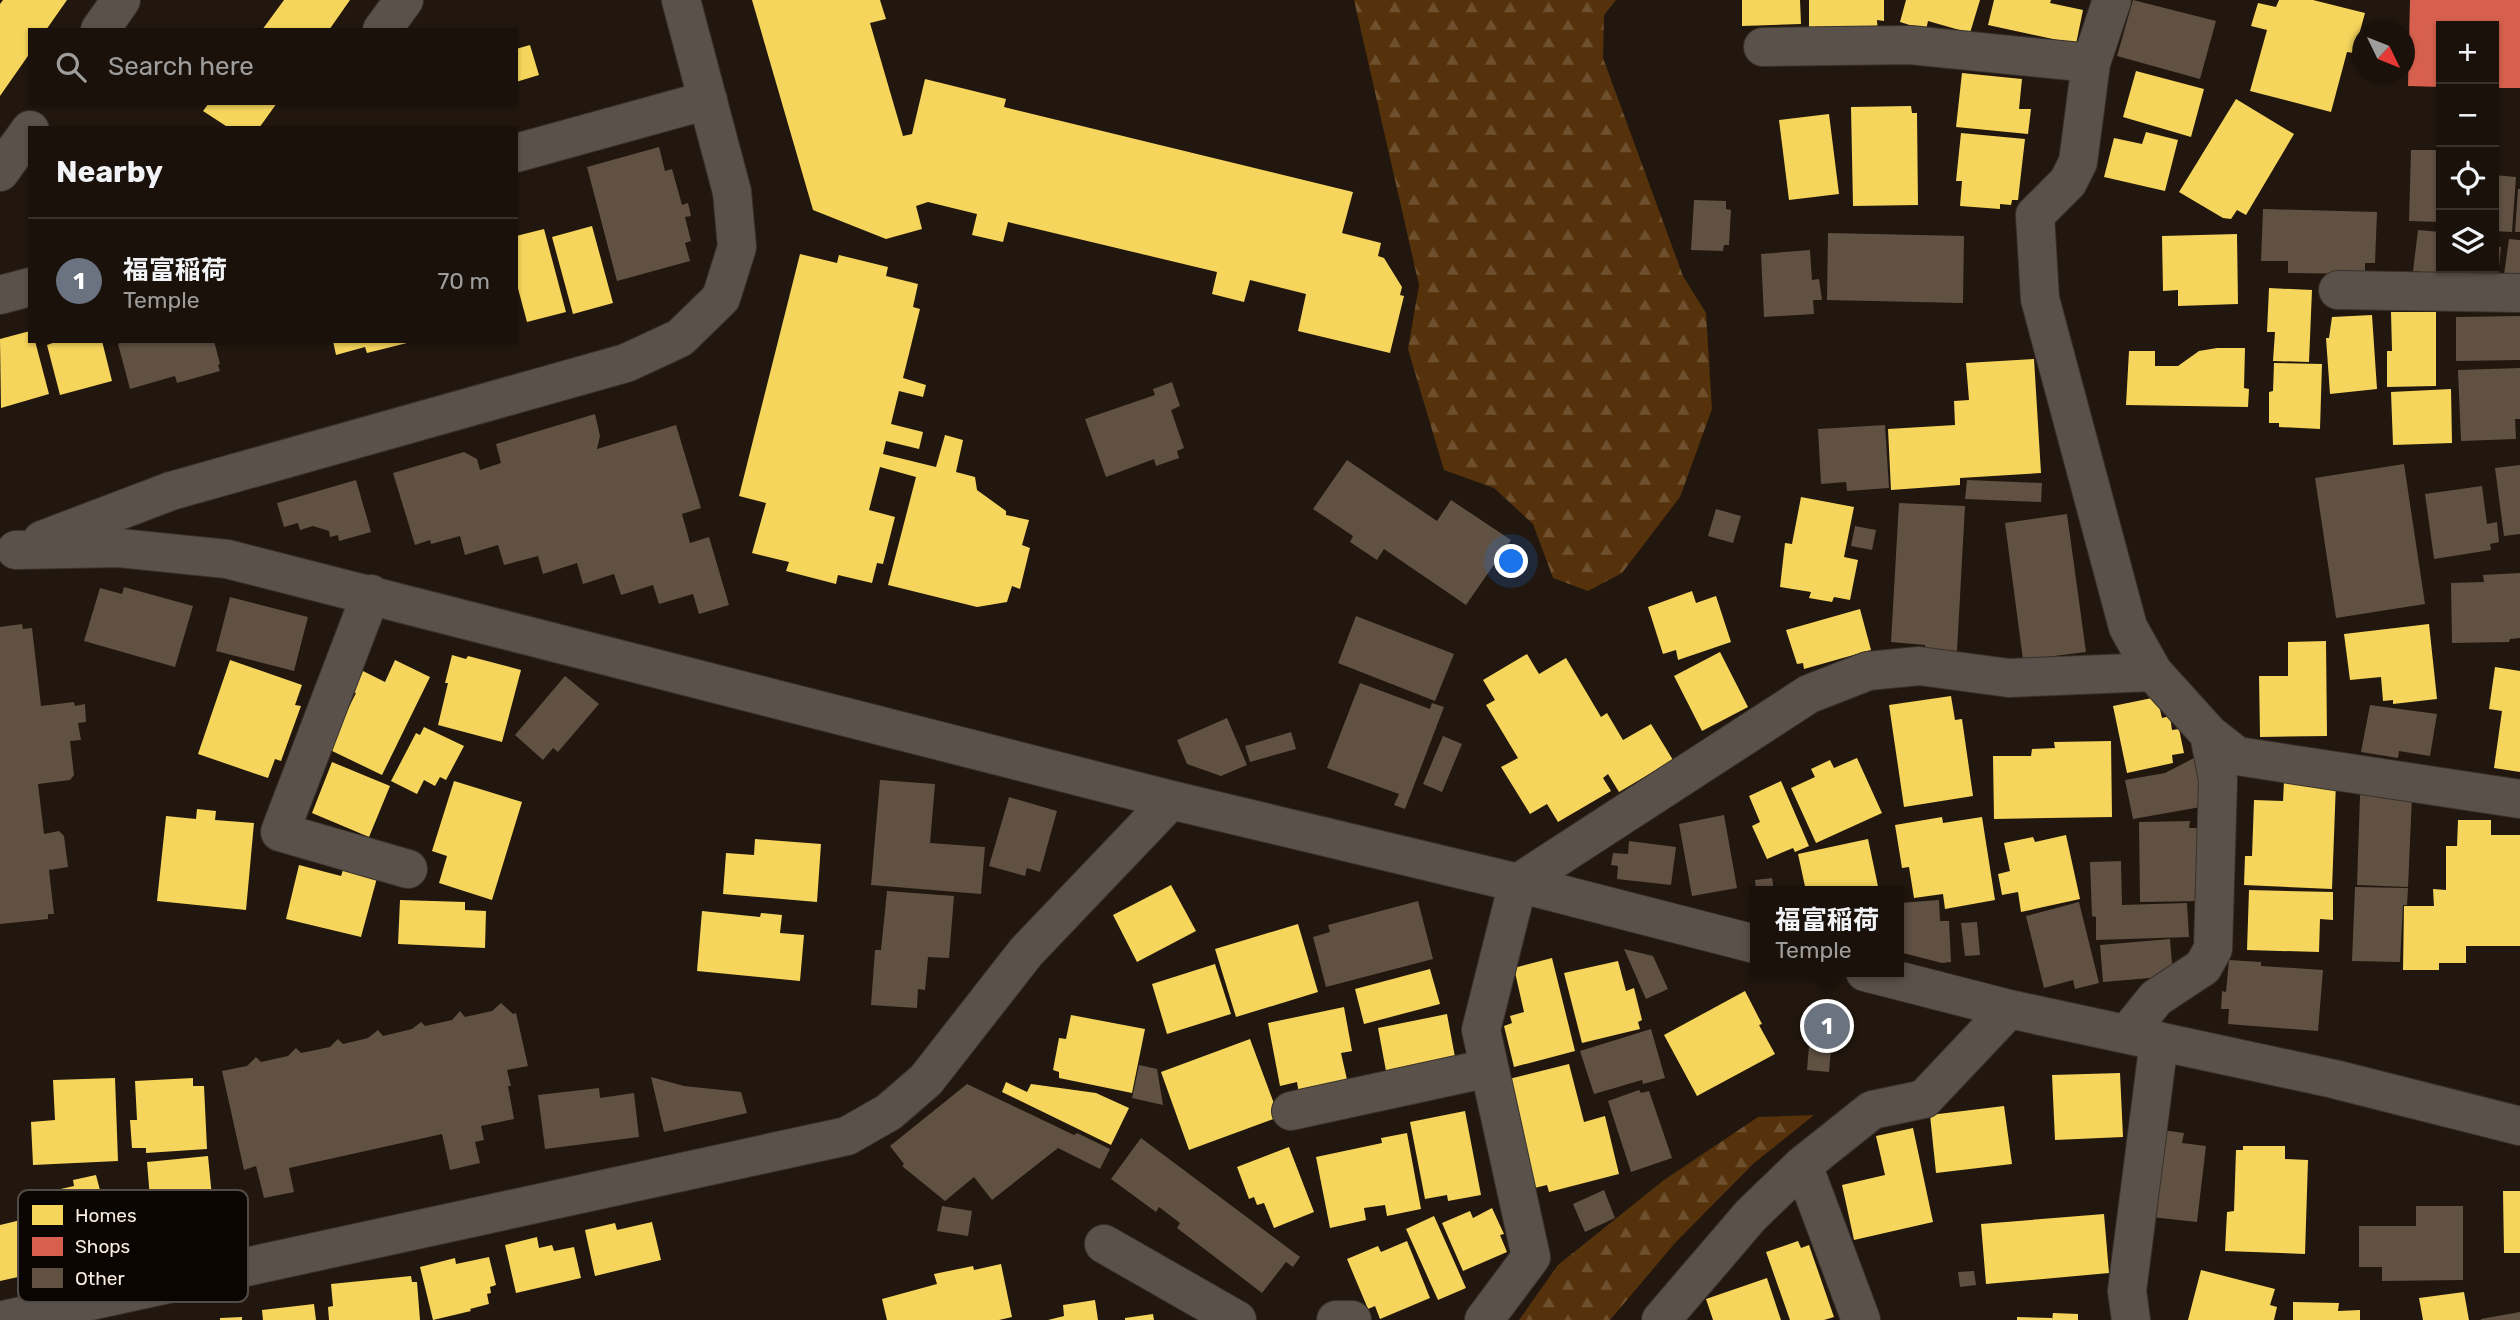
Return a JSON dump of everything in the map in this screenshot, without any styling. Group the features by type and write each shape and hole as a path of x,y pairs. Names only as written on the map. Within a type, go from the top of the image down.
{"street":[{"path":"101,28 121,0"},
{"path":"383,28 404,0"},
{"path":"8,552 171,491 626,363 681,338 721,298 737,247 732,192 681,0"},
{"path":"2112,0 2091,63 2078,162 2068,182 2035,215 2040,299 2128,627 2153,672 2210,734 2237,756 2520,799"},
{"path":"1763,47 1910,45 2091,63"},
{"path":"518,152 708,100"},
{"path":"32,126 47,105"},
{"path":"0,172 28,132"},
{"path":"0,295 28,287"},
{"path":"2339,290 2520,293"},
{"path":"8,552 119,548 227,559 1171,800 1518,883 1750,943"},
{"path":"371,594 281,832 408,869"},
{"path":"1484,1320 1531,1257 1481,1030 1518,883 1809,694 1868,671 1919,666 2009,678 2153,672"},
{"path":"2132,1320 2127,1291 2143,1038 2156,998 2203,967 2213,949 2218,780 2210,734"},
{"path":"248,1267 847,1136 889,1112 926,1080 1026,952 1171,800"},
{"path":"1884,977 2009,1009 2334,1079 2520,1126"},
{"path":"1661,1320 1752,1215 1803,1165 1871,1110 1924,1099 2009,1009"},
{"path":"1291,1111 1489,1068"},
{"path":"1803,1165 1861,1320"},
{"path":"1104,1244 1237,1320"},
{"path":"3,1320 86,1302"},
{"path":"1336,1320 1352,1320"}],"green space":[{"path":"1354,0 1616,0 1604,15 1603,58 1683,276 1706,313 1712,409 1680,497 1622,573 1588,591 1553,578 1533,524 1494,488 1444,470 1408,349 1419,285"},
{"path":"1814,1115 1753,1164 1675,1243 1610,1320 1519,1320 1558,1265 1664,1180 1758,1117"}],"building: Homes":[{"path":"3,0 67,0 47,28 28,28 28,56 0,96 0,4"},
{"path":"284,0 350,0 330,28 263,28"},
{"path":"752,0 880,0 886,19 870,23 903,136 912,134 925,79 1006,99 1004,107 1353,192 1342,233 1381,243 1378,256 1384,258 1402,287 1400,295 1404,296 1390,353 1298,331 1306,294 1250,280 1244,302 1212,294 1217,272 1008,222 1003,242 972,235 977,214 928,202 916,206 922,229 886,239 813,210"},
{"path":"1742,0 1800,0 1801,24 1742,26"},
{"path":"1809,0 1884,0 1884,21 1877,20 1878,34 1809,36"},
{"path":"1906,0 1980,0 1970,33 1928,21 1926,30 1900,22"},
{"path":"1994,0 2051,0 2050,3 2083,10 2076,44 1988,25"},
{"path":"2279,0 2313,0 2365,13 2363,21 2352,21 2352,53 2347,52 2331,112 2250,91 2267,30 2251,26 2258,3 2276,7"},
{"path":"530,45 539,75 518,81 518,48"},
{"path":"2136,71 2204,89 2191,137 2123,117"},
{"path":"1962,73 2022,79 2019,109 2031,109 2028,134 1956,127"},
{"path":"2236,99 2294,134 2246,215 2237,210 2231,219 2223,218 2179,192"},
{"path":"208,105 276,105 260,126 226,126 203,111"},
{"path":"1911,106 1912,113 1917,113 1918,205 1853,206 1851,107"},
{"path":"1829,114 1839,194 1789,200 1779,120"},
{"path":"2146,132 2178,140 2165,191 2104,177 2114,138 2142,144"},
{"path":"1961,133 2025,139 2018,200 2012,200 2011,205 2000,204 2000,209 1960,206 1962,181 1956,181"},
{"path":"592,226 613,303 573,314 552,237"},
{"path":"544,229 566,312 527,322 518,288 518,236"},
{"path":"2237,234 2238,304 2178,306 2178,290 2163,291 2162,236"},
{"path":"800,254 837,263 839,255 888,267 886,276 918,284 913,307 920,309 903,378 926,385 923,397 899,391 891,424 923,432 919,449 886,441 883,454 936,467 945,435 963,440 956,472 975,477 977,490 1006,511 1006,515 1029,520 1022,545 1030,548 1020,589 1012,586 1007,602 977,607 888,585 916,477 880,467 869,510 895,517 883,564 877,563 872,583 838,575 836,584 786,571 789,562 752,553 766,503 739,496"},
{"path":"2269,288 2312,290 2309,362 2273,361 2275,332 2267,332"},
{"path":"2391,312 2436,312 2436,386 2387,387 2387,351 2392,351"},
{"path":"2372,315 2377,389 2330,394 2326,338 2329,338 2332,317"},
{"path":"28,332 28,343 36,343 49,394 1,408 0,339"},
{"path":"102,343 112,381 60,395 47,345"},
{"path":"333,343 407,343 367,353 365,347 336,355"},
{"path":"2245,348 2244,388 2249,389 2248,407 2126,405 2129,351 2155,351 2155,366 2178,366 2199,351"},
{"path":"2034,359 2041,473 1960,478 1960,485 1891,490 1888,429 1955,425 1954,401 1969,400 1966,363"},
{"path":"2274,363 2322,364 2320,429 2279,427 2279,423 2269,423 2269,392 2273,391"},
{"path":"2451,389 2452,443 2393,445 2391,392"},
{"path":"1801,497 1854,507 1844,557 1858,560 1850,600 1834,597 1832,602 1809,598 1811,592 1780,587 1785,543 1792,544"},
{"path":"1692,591 1696,603 1716,596 1731,642 1678,660 1676,650 1663,654 1648,607"},
{"path":"1860,609 1871,650 1804,669 1803,663 1797,664 1786,630"},
{"path":"2429,624 2437,699 2393,704 2393,700 2383,701 2381,677 2350,680 2344,634"},
{"path":"2326,641 2327,736 2260,737 2259,676 2288,676 2288,642"},
{"path":"1720,652 1748,707 1702,731 1674,676"},
{"path":"1527,654 1539,674 1566,658 1601,717 1607,713 1623,740 1651,724 1673,760 1619,792 1608,774 1603,778 1611,791 1558,822 1547,804 1530,814 1501,767 1518,758 1486,705 1495,700 1483,680"},
{"path":"452,655 466,659 468,656 521,670 502,742 438,725"},
{"path":"230,660 302,685 295,705 301,706 281,761 275,759 268,778 198,754"},
{"path":"395,660 430,677 382,775 328,749 356,693 353,692 363,671 385,682"},
{"path":"2495,667 2520,671 2520,772 2494,768 2502,711 2489,709"},
{"path":"1951,696 1955,720 1962,719 1973,796 1904,807 1889,705"},
{"path":"2157,697 2162,718 2170,716 2172,730 2179,729 2184,753 2172,755 2173,763 2127,773 2113,706"},
{"path":"424,727 464,746 446,780 440,777 435,786 424,780 417,794 391,781 416,733 420,735"},
{"path":"2111,741 2112,817 1994,819 1993,756 2031,756 2032,749 2055,748 2054,742"},
{"path":"1857,758 1882,813 1816,843 1791,788 1815,777 1811,769 1830,760 1834,768"},
{"path":"332,762 390,786 369,837 312,813"},
{"path":"454,781 522,802 492,900 439,883 447,856 432,851"},
{"path":"1781,781 1809,846 1795,852 1793,848 1767,859 1752,826 1760,822 1749,796"},
{"path":"2284,781 2336,782 2332,889 2244,885 2245,856 2252,856 2254,800 2283,801"},
{"path":"197,809 216,811 215,820 254,823 246,910 157,901 166,816 196,819"},
{"path":"1942,817 1943,823 1982,817 1995,900 1945,909 1943,894 1914,898 1909,867 1902,868 1895,825"},
{"path":"2458,820 2491,820 2491,835 2520,835 2520,946 2466,946 2466,963 2439,963 2439,970 2403,970 2404,906 2434,906 2433,889 2446,890 2446,846 2457,846"},
{"path":"2066,835 2080,899 2021,912 2018,892 2002,895 1998,874 2010,871 2004,843 2033,837 2035,842"},
{"path":"755,839 821,844 817,902 723,894 726,853 754,855"},
{"path":"1868,839 1878,886 1805,886 1798,854"},
{"path":"299,865 341,876 343,870 377,878 361,937 286,919"},
{"path":"1171,885 1196,931 1137,962 1113,915"},
{"path":"2249,890 2333,892 2333,920 2320,919 2319,952 2247,950"},
{"path":"400,900 465,902 465,910 486,911 485,948 398,944"},
{"path":"702,911 760,917 761,913 782,915 780,933 804,935 800,981 697,971"},
{"path":"1298,924 1318,992 1236,1017 1215,949"},
{"path":"1552,958 1575,1051 1514,1067 1504,1026 1512,1023 1510,1016 1524,1012 1514,968"},
{"path":"1618,961 1626,991 1634,988 1642,1020 1638,1022 1640,1029 1582,1043 1564,973"},
{"path":"1215,964 1231,1014 1167,1034 1152,984"},
{"path":"1430,969 1440,1004 1364,1024 1355,989"},
{"path":"1745,991 1775,1054 1697,1096 1664,1035"},
{"path":"1344,1007 1352,1051 1341,1053 1348,1084 1299,1094 1297,1082 1280,1086 1268,1023"},
{"path":"1447,1014 1455,1057 1386,1071 1378,1028"},
{"path":"1071,1015 1145,1029 1132,1093 1059,1078 1059,1072 1053,1070 1059,1038 1066,1039"},
{"path":"1250,1039 1279,1117 1189,1150 1161,1072"},
{"path":"1569,1064 1584,1122 1605,1116 1619,1174 1549,1192 1547,1185 1530,1189 1505,1080"},
{"path":"2120,1073 2123,1137 2055,1140 2052,1075"},
{"path":"115,1078 118,1161 33,1165 31,1122 55,1120 53,1080"},
{"path":"193,1078 193,1086 204,1086 207,1149 146,1153 146,1148 132,1148 130,1120 137,1120 135,1081"},
{"path":"1006,1082 1027,1092 1031,1084 1096,1093 1129,1108 1111,1145 1002,1092"},
{"path":"2004,1106 2012,1164 1936,1173 1930,1115"},
{"path":"1465,1111 1481,1195 1448,1201 1447,1195 1425,1199 1410,1122"},
{"path":"1913,1128 1933,1222 1854,1240 1842,1185 1885,1175 1876,1136"},
{"path":"1407,1133 1421,1209 1387,1216 1385,1205 1364,1208 1366,1220 1330,1228 1316,1157 1382,1143 1381,1138"},
{"path":"2243,1146 2285,1146 2285,1159 2308,1160 2305,1254 2225,1251 2227,1212 2234,1211 2236,1150 2243,1150"},
{"path":"1289,1147 1314,1212 1274,1228 1264,1203 1257,1205 1254,1197 1249,1199 1237,1167"},
{"path":"208,1156 211,1190 149,1190 147,1162"},
{"path":"96,1175 100,1190 56,1190 74,1186 73,1180"},
{"path":"2503,1191 2520,1191 2520,1253 2504,1253"},
{"path":"1492,1208 1504,1234 1500,1235 1507,1252 1463,1271 1442,1223 1470,1211 1473,1218"},
{"path":"2104,1214 2109,1273 1986,1284 1981,1224"},
{"path":"1434,1216 1466,1288 1438,1300 1406,1229"},
{"path":"18,1221 18,1277 0,1281 0,1225"},
{"path":"652,1222 661,1260 595,1276 585,1230 615,1223 617,1230"},
{"path":"537,1237 539,1248 552,1245 554,1251 574,1247 581,1278 516,1293 505,1245"},
{"path":"1407,1241 1430,1298 1380,1319 1375,1306 1368,1309 1347,1259 1378,1246 1381,1252"},
{"path":"1798,1241 1801,1248 1809,1245 1834,1317 1824,1320 1790,1320 1766,1252"},
{"path":"489,1257 496,1285 490,1287 491,1293 487,1294 489,1304 433,1320 420,1267 455,1258 456,1264"},
{"path":"1001,1264 1012,1317 999,1320 887,1320 882,1299 937,1284 934,1274 973,1266 974,1270"},
{"path":"2201,1270 2275,1289 2270,1305 2277,1307 2274,1320 2188,1320"},
{"path":"411,1276 412,1282 417,1282 420,1320 329,1320 328,1307 333,1306 331,1284"},
{"path":"1767,1278 1781,1320 1713,1320 1706,1299"},
{"path":"2464,1292 2469,1320 2423,1320 2419,1298"},
{"path":"1095,1300 1098,1320 1048,1320 1064,1316 1063,1305"},
{"path":"2293,1302 2339,1303 2338,1311 2360,1310 2360,1320 2293,1320"},
{"path":"314,1304 316,1320 263,1320 262,1310"},
{"path":"2053,1313 2078,1314 2078,1320 2052,1320"},
{"path":"1153,1314 1154,1320 1125,1320 1125,1318"},
{"path":"242,1317 242,1320 220,1320 220,1318"},
{"path":"2017,1317 2052,1318 2052,1320 2017,1320"}],"building: Shops":[{"path":"2410,0 2520,0 2520,88 2499,88 2499,21 2436,21 2436,87 2408,86 2415,84 2415,21 2410,21"}],"building: Other":[{"path":"2133,0 2216,21 2200,79 2117,56"},
{"path":"659,147 665,171 672,169 682,205 688,203 691,216 685,217 691,241 685,243 690,261 617,281 587,167"},
{"path":"2411,150 2436,150 2436,222 2409,221"},
{"path":"2499,175 2516,177 2512,232 2499,231"},
{"path":"2518,189 2520,232 2515,232"},
{"path":"1694,200 1726,201 1726,209 1731,210 1729,245 1724,245 1723,251 1691,250"},
{"path":"2263,209 2377,212 2375,263 2365,263 2365,274 2288,273 2288,261 2261,261"},
{"path":"2418,230 2436,232 2436,273 2457,273 2456,276 2413,271"},
{"path":"1828,233 1964,236 1963,303 1827,300"},
{"path":"2509,239 2520,240 2520,277 2504,275"},
{"path":"1810,250 1812,280 1819,279 1822,300 1813,300 1814,314 1764,317 1761,254"},
{"path":"2473,273 2498,273 2498,276"},
{"path":"2520,316 2520,360 2456,361 2456,317"},
{"path":"215,343 220,371 177,383 175,376 130,389 118,344"},
{"path":"2520,368 2520,419 2515,419 2516,439 2461,441 2458,370"},
{"path":"1172,382 1180,406 1171,410 1184,448 1177,451 1179,458 1156,466 1154,459 1106,477 1085,419 1155,395 1153,389"},
{"path":"595,414 600,436 597,449 676,425 701,508 682,514 690,543 709,537 729,605 699,614 693,594 659,604 653,585 621,595 614,574 583,584 577,563 543,574 538,556 504,565 498,545 465,555 460,536 431,544 430,540 415,545 393,473 464,452 477,459 480,470 501,463 496,444"},
{"path":"1885,425 1889,488 1847,491 1846,482 1821,484 1818,429"},
{"path":"1347,460 1437,521 1451,500 1511,540 1466,605 1384,549 1377,560 1350,542 1353,536 1313,509"},
{"path":"2404,464 2425,604 2336,618 2315,478"},
{"path":"2520,465 2520,534 2504,536 2495,468"},
{"path":"356,480 371,532 339,541 338,535 330,537 329,531 313,526 300,530 298,523 284,527 277,503"},
{"path":"1967,480 2042,483 2041,502 1965,499"},
{"path":"2482,486 2487,524 2497,522 2499,542 2490,544 2491,550 2434,559 2425,494"},
{"path":"1899,503 1965,506 1957,651 1925,649 1925,645 1891,642"},
{"path":"1716,509 1741,516 1733,543 1708,536"},
{"path":"2067,514 2086,652 2023,660 2005,523"},
{"path":"1855,526 1876,530 1872,550 1851,546"},
{"path":"2520,573 2520,638 2510,639 2509,642 2452,643 2451,583 2484,582 2483,575"},
{"path":"124,587 193,606 175,667 84,641 100,588 122,594"},
{"path":"230,597 308,617 294,671 216,651"},
{"path":"1356,616 1454,654 1435,701 1338,663"},
{"path":"22,624 23,629 32,628 41,706 74,702 75,706 85,704 86,722 78,723 81,740 70,741 74,775 70,780 38,784 44,834 59,831 64,836 68,867 49,870 54,914 48,914 48,919 0,924 0,627"},
{"path":"565,676 599,704 558,752 553,748 543,760 515,735"},
{"path":"1360,683 1430,709 1432,703 1444,707 1405,809 1394,805 1399,794 1327,768"},
{"path":"2370,705 2437,714 2430,756 2399,751 2398,758 2361,752"},
{"path":"1227,718 1247,765 1221,776 1187,764 1177,740"},
{"path":"1291,732 1296,749 1250,762 1245,746"},
{"path":"1443,736 1462,744 1442,792 1423,784"},
{"path":"2203,757 2212,805 2133,819 2125,780 2165,773 2194,758"},
{"path":"880,780 935,784 930,843 985,847 981,894 871,885"},
{"path":"2360,795 2412,797 2408,887 2357,885"},
{"path":"1009,797 1057,811 1040,872 1027,868 1025,876 989,866"},
{"path":"1724,815 1737,888 1692,896 1679,824"},
{"path":"2190,821 2189,828 2203,828 2202,901 2140,902 2139,822"},
{"path":"1629,841 1676,847 1671,885 1617,879 1618,866 1611,865 1613,853 1628,854"},
{"path":"2121,861 2122,905 2187,903 2189,937 2096,940 2096,917 2092,916 2090,862"},
{"path":"1772,878 1773,886 1756,886 1755,880"},
{"path":"2355,887 2408,888 2407,905 2403,905 2400,962 2352,961"},
{"path":"887,891 954,896 949,958 928,957 925,990 918,989 917,1008 871,1005 875,950 881,950"},
{"path":"1939,900 1940,921 1949,921 1951,962 1942,963 1904,953 1904,903"},
{"path":"1418,901 1433,959 1326,987 1313,937 1330,932 1328,925"},
{"path":"2079,902 2099,983 2075,989 2073,980 2044,988 2026,916"},
{"path":"1977,922 1980,955 1965,956 1961,923"},
{"path":"2170,939 2173,976 2103,982 2100,945"},
{"path":"1624,949 1653,956 1668,989 1646,999"},
{"path":"2229,960 2261,962 2261,966 2323,970 2318,1031 2228,1024 2229,1009 2221,1009 2222,991 2226,992"},
{"path":"501,1003 513,1014 516,1013 528,1066 507,1070 514,1119 481,1126 484,1140 475,1142 480,1163 450,1170 442,1134 289,1168 294,1192 264,1198 256,1166 244,1170 222,1071 247,1066 256,1057 261,1062 288,1056 296,1048 301,1053 330,1047 338,1039 343,1044 368,1038 378,1030 383,1036 412,1029 421,1022 425,1026 452,1020 460,1011 465,1017 492,1011"},
{"path":"1651,1029 1665,1078 1643,1084 1642,1080 1594,1094 1580,1051"},
{"path":"1809,1046 1831,1048 1829,1072 1807,1070"},
{"path":"1139,1065 1157,1069 1163,1105 1132,1098"},
{"path":"651,1077 684,1086 741,1092 747,1113 664,1132"},
{"path":"967,1084 1074,1135 1077,1133 1110,1149 1100,1169 1058,1148 992,1200 974,1177 945,1201 902,1166 904,1164 890,1146"},
{"path":"599,1088 600,1098 634,1093 639,1137 545,1149 538,1095"},
{"path":"1639,1090 1641,1093 1649,1091 1672,1158 1631,1172 1608,1101"},
{"path":"2162,1130 2184,1133 2182,1143 2206,1146 2197,1222 2151,1217"},
{"path":"1141,1138 1300,1257 1293,1267 1286,1262 1262,1293 1177,1228 1180,1223 1159,1207 1156,1212 1111,1179"},
{"path":"1604,1190 1615,1218 1585,1232 1573,1204"},
{"path":"942,1206 972,1211 968,1236 937,1231"},
{"path":"2416,1206 2463,1206 2463,1280 2382,1281 2382,1267 2359,1267 2359,1226 2416,1226"},
{"path":"1974,1271 1976,1285 1960,1287 1958,1272"},
{"path":"2520,1312 2520,1320 2481,1320 2481,1319"}],"place":[{"name":"福富稲荷","path":"1827,1026"}]}
